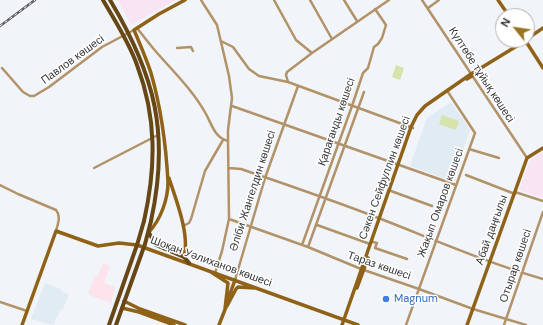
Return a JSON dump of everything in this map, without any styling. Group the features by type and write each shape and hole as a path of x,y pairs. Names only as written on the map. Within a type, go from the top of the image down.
{"main road":[{"path":"103,0 125,38 137,64 150,113 153,138 152,177 144,221 109,325"},
{"path":"110,0 130,34 147,73 157,121 159,158 155,200 149,232 116,325"},
{"path":"149,232 156,245 184,257 189,263"}],"street":[{"path":"136,29 186,0"},
{"path":"202,0 216,25 221,41 229,76 232,98 228,130 229,219 222,251 215,273"},
{"path":"274,0 296,40 312,53"},
{"path":"310,0 332,39"},
{"path":"344,0 357,21"},
{"path":"288,82 286,75 287,72 357,21 390,0"},
{"name":"Күлтөбе тұйық көшесі","path":"422,0 527,158"},
{"path":"428,8 439,0"},
{"name":"Қарағанды көшесі","path":"302,245 363,73 368,68 374,47 382,38 386,26 375,9"},
{"path":"136,29 150,72 161,115 167,171 168,191 165,202 154,227 149,232"},
{"path":"136,29 194,94 207,114 213,129 223,140 228,141"},
{"name":"Павлов көшесі","path":"2,68 24,92 30,96 34,96 49,87 97,50 136,29"},
{"path":"221,41 232,47 254,74 264,78 288,82 412,127"},
{"path":"176,48 191,47 193,51"},
{"name":"Сәкен Сейфуллин көшесі","path":"343,325 417,115 421,110 471,75 513,48"},
{"path":"531,48 543,68"},
{"name":"Сәкен Сейфуллин көшесі","path":"412,127 424,109 471,75"},
{"name":"Әліби Жангелдин көшесі","path":"220,325 250,227 298,86"},
{"name":"Қарағанды көшесі","path":"308,248 346,146 364,92"},
{"name":"Жақып Омаров көшесі","path":"406,325 475,133 448,92"},
{"path":"232,106 456,185"},
{"path":"94,168 163,133"},
{"path":"183,226 191,220 205,171 223,140"},
{"path":"527,158 543,148"},
{"path":"469,149 499,158"},
{"name":"Абай даңғылы","path":"467,325 527,158"},
{"name":"Сәкен Сейфуллин көшесі","path":"380,219 391,191 399,164"},
{"path":"229,168 241,169 326,199 490,262 543,279"},
{"path":"167,171 183,226 185,248 184,257"},
{"path":"466,175 515,193 543,201"},
{"path":"0,185 56,210 59,214 56,231 22,325"},
{"name":"Сәкен Сейфуллин көшесі","path":"391,191 432,206"},
{"name":"Отырар көшесі","path":"504,325 543,212"},
{"name":"Тараз көшесі","path":"229,219 302,245 363,270 419,288 473,309 526,325"},
{"path":"317,225 372,243 377,243 375,248 407,259"},
{"name":"Шоқан Уәлиханов көшесі","path":"56,231 98,246 119,243 137,245 358,325"},
{"path":"209,270 215,276 228,283 225,309"},
{"path":"225,309 238,287 259,289"},
{"path":"124,301 139,310 174,325"},
{"path":"0,302 27,311"},
{"path":"122,308 139,310 185,325"}],"shaded area":[{"path":"118,0 176,0 131,25"},
{"path":"451,102 470,130 452,181 410,166 427,118"},
{"path":"543,151 543,198 519,190 530,160"},
{"path":"103,263 110,266 104,283 115,287 111,303 89,295 88,293 95,275 98,276"},
{"path":"45,283 61,289 61,291 69,294 62,311 60,311 53,325 31,319"}],"green space":[{"path":"396,65 404,68 400,80 392,77"},
{"path":"442,115 459,121 456,130 439,124"}],"railway":[{"path":"0,26 35,0"}],"place":[{"name":"Magnum","path":"386,299"}]}
